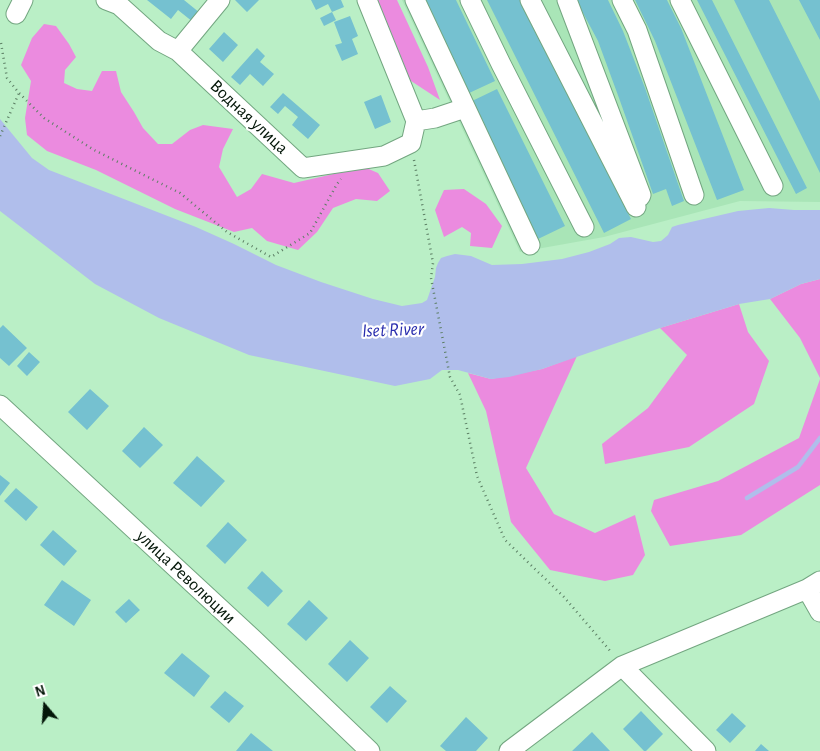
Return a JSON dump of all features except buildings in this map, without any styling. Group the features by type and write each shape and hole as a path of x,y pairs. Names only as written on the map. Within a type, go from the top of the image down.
{"street":[{"name":"Водная улица","path":"106,0 119,5 159,41 178,51 303,168 384,156 412,143"},
{"path":"178,51 220,0"},
{"path":"367,0 416,121 412,143"},
{"path":"415,0 530,245"},
{"path":"470,0 584,227"},
{"path":"530,0 636,207 641,195 567,0"},
{"path":"622,0 637,30 694,196"},
{"path":"680,0 773,186"},
{"path":"416,121 435,118 465,108"},
{"name":"улица Революции","path":"0,405 253,639 370,751"},
{"path":"509,751 622,666 813,585 820,612"},
{"path":"622,666 706,751"}],"path":[{"path":"1,43 7,78 44,118 94,150 180,193 227,232 271,257 310,233 337,184 356,160"},
{"path":"0,136 19,93"},
{"path":"412,143 433,263 431,278 450,377 460,395 477,476 505,540 564,597 622,666"}],"shaded area":[{"path":"374,0 397,0 428,67 440,100 408,79"},
{"path":"402,0 820,0 820,202 740,201 604,237 520,252"},
{"path":"44,24 56,26 76,57 65,70 64,83 77,89 92,91 102,71 116,71 121,92 143,128 158,144 172,144 190,130 203,125 233,129 223,149 219,167 237,197 251,189 262,174 294,183 364,167 378,173 390,191 377,201 356,199 333,208 317,232 298,250 267,241 252,228 234,232 175,209 96,170 47,151 27,135 25,118 31,81 21,65 32,38"},
{"path":"464,189 486,204 502,226 492,248 470,246 471,233 462,227 444,237 435,210 444,190"},
{"path":"820,279 820,378 800,338 770,299 801,284"},
{"path":"739,304 748,332 769,361 754,404 689,447 605,464 602,444 648,408 687,355 660,328"},
{"path":"577,356 526,468 554,514 595,533 635,515 645,555 633,575 605,581 550,570 511,522 486,411 468,373 491,379 542,369"},
{"path":"820,379 820,485 741,535 670,546 651,511 654,500 718,481 799,438"}],"water":[{"name":"Iset River","path":"0,119 32,158 49,170 196,227 276,265 373,299 402,306 422,303 427,300 438,263 441,258 447,256 455,254 471,256 492,265 522,264 562,259 589,252 610,244 619,238 631,237 653,242 661,241 668,235 672,227 678,225 738,211 769,208 820,210 820,279 801,284 770,299 739,304 660,328 542,369 509,377 491,379 458,370 442,370 430,379 395,386 249,355 159,318 95,284 0,211"}],"waterway":[{"path":"747,498 798,467 820,438"}]}
